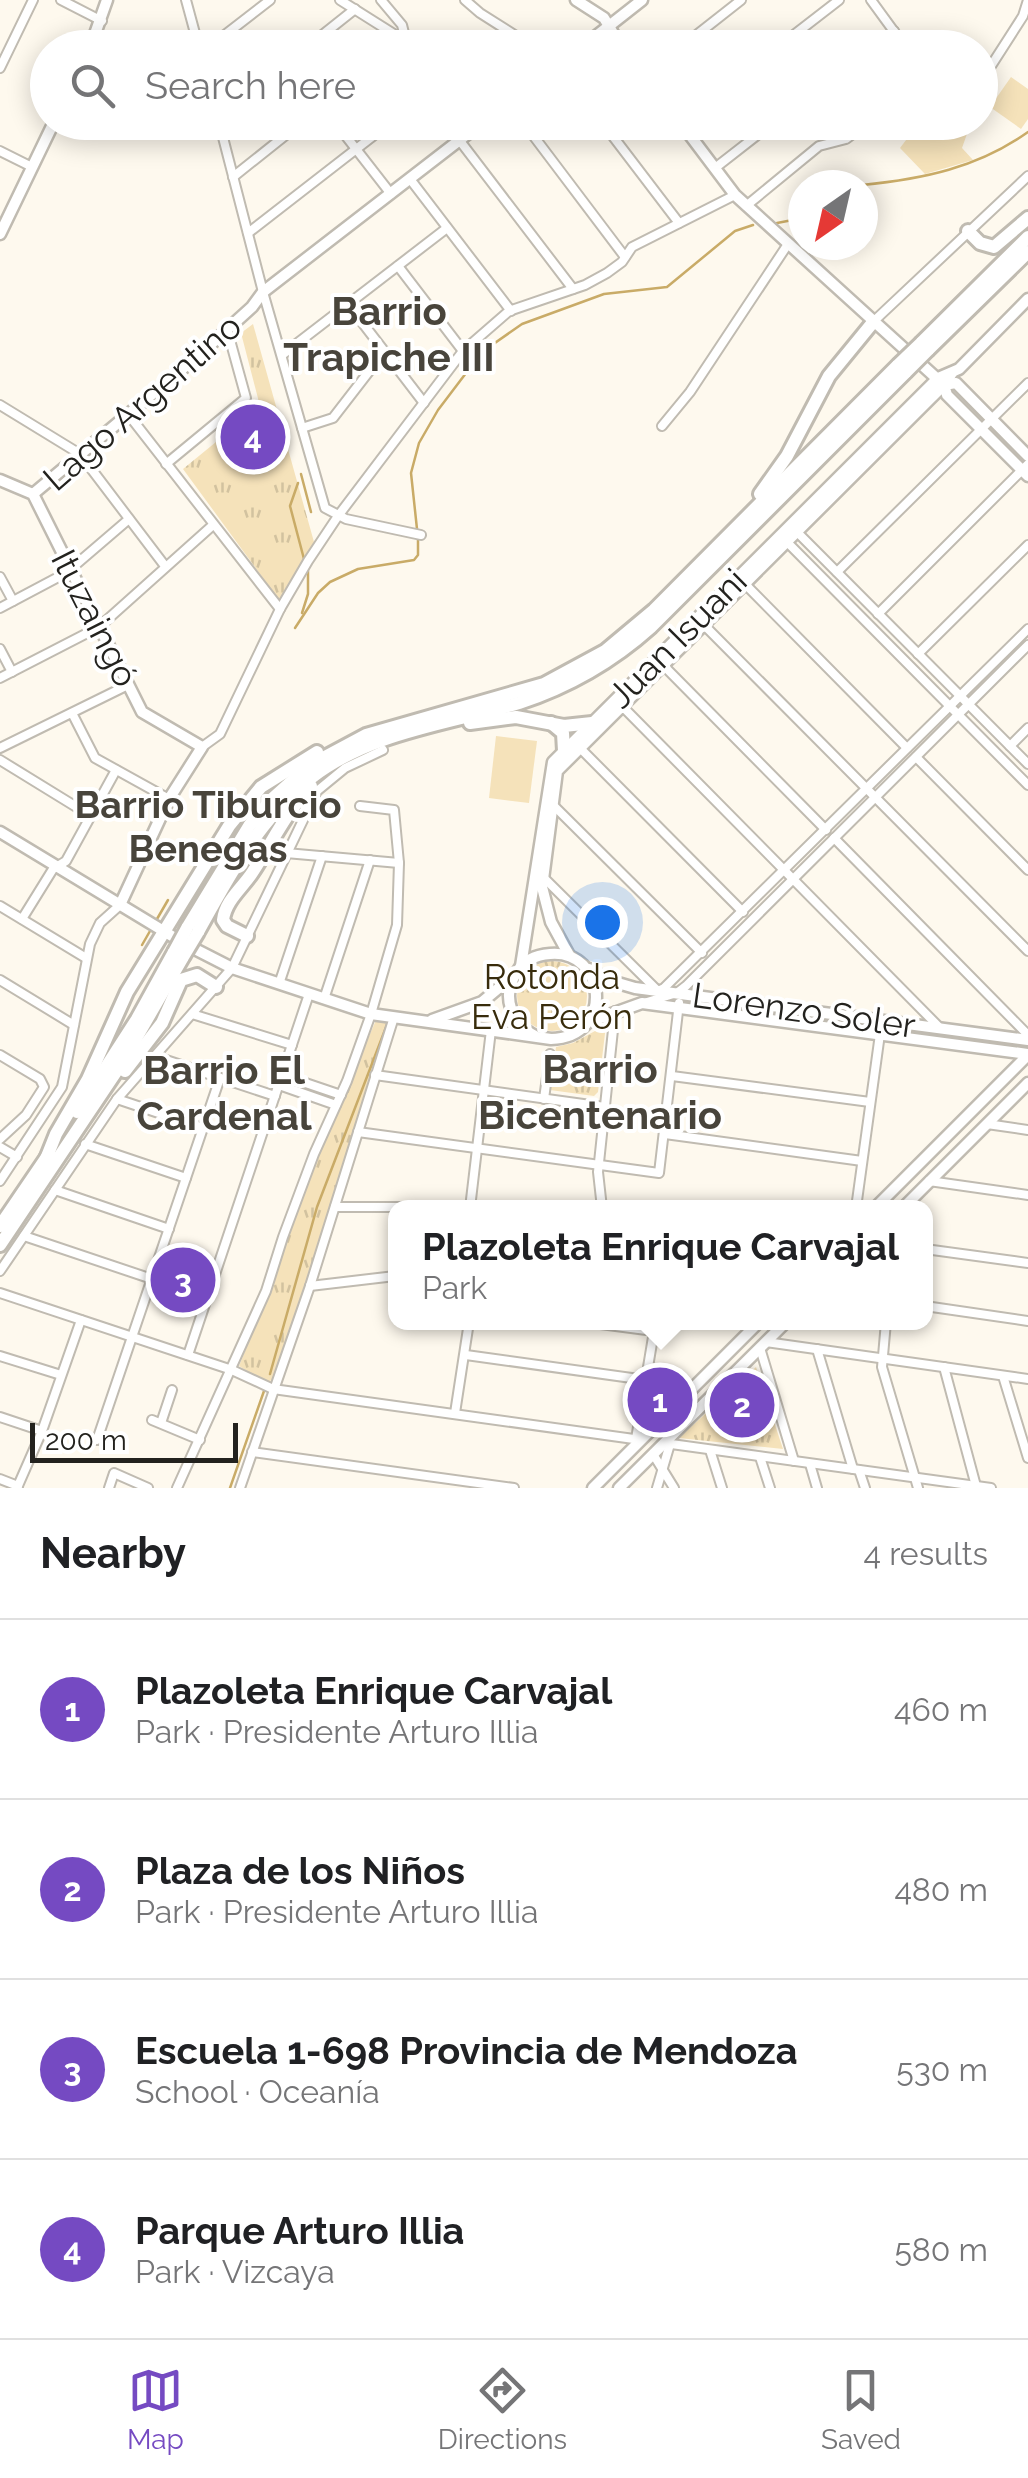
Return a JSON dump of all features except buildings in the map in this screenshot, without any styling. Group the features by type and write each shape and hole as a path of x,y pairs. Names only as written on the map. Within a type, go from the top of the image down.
{"highway":[{"path":"968,231 980,243 994,248 1028,218"},
{"path":"428,727 549,692 606,663 634,642 1028,237"},
{"path":"924,346 1028,252"},
{"path":"718,545 777,472 828,376 874,321"},
{"path":"0,1245 82,1123 231,854 272,798 310,765 408,727 527,690 586,663 634,628 902,368"},
{"path":"408,727 516,717 564,726 599,721"},
{"path":"549,722 572,746"},
{"path":"192,930 264,822 298,789 340,758 378,739"},
{"path":"46,1159 127,992 229,826 261,787 311,755 378,739"},
{"path":"247,936 227,926 223,920 226,907 253,872 278,826 340,758"},
{"path":"0,1226 178,954"},
{"path":"82,1123 154,1036 182,980 198,975 216,987"}],"street":[{"path":"0,68 33,0"},
{"path":"62,0 102,21"},
{"path":"98,30 107,0"},
{"path":"186,0 194,30"},
{"path":"231,30 270,0"},
{"path":"340,0 384,30"},
{"path":"372,20 384,16 381,0 402,30"},
{"path":"465,0 507,30"},
{"path":"576,0 604,18 611,30"},
{"path":"604,30 642,0"},
{"path":"703,30 741,0"},
{"path":"800,30 840,0"},
{"path":"998,54 1025,16 1028,0"},
{"path":"874,1 894,30"},
{"path":"328,30 354,9"},
{"path":"1015,26 1028,30"},
{"path":"1,229 45,140"},
{"path":"223,140 325,508 338,516 402,533 421,534"},
{"path":"232,176 279,140"},
{"path":"348,140 390,194"},
{"path":"248,232 368,140"},
{"path":"537,140 625,257"},
{"path":"616,140 679,223"},
{"path":"662,426 690,392 788,244 735,194 694,140"},
{"path":"715,168 751,140"},
{"path":"746,206 819,146 842,140"},
{"path":"460,141 573,290"},
{"name":"Lago Argentino","path":"34,494 228,330 263,292 460,141"},
{"path":"0,151 32,167"},
{"path":"874,321 1028,176"},
{"path":"410,179 511,311"},
{"path":"0,1181 62,1087 86,958 100,923 120,904 169,799 202,747 220,734 280,609 338,516 463,351 511,311 573,290 607,273 632,246 735,194"},
{"path":"282,355 447,228"},
{"path":"806,260 941,382 947,395 1026,470 878,614"},
{"path":"398,266 463,351"},
{"name":"Juan Isuani","path":"517,970 540,874 550,766 1028,299"},
{"path":"348,304 424,403"},
{"path":"166,464 246,398 228,330"},
{"path":"302,428 333,418 384,352"},
{"path":"941,382 956,383 1028,456"},
{"path":"837,572 1028,383"},
{"path":"0,405 80,454 165,566"},
{"path":"128,414 280,609"},
{"path":"0,480 34,494"},
{"name":"Ituzaingó","path":"34,494 142,712 202,747"},
{"path":"0,608 70,570 129,519"},
{"path":"0,678 99,626 213,525"},
{"path":"793,528 1028,764"},
{"path":"783,538 1028,785"},
{"path":"918,654 1028,545"},
{"path":"0,577 12,602"},
{"path":"741,580 907,748"},
{"path":"700,621 1028,951"},
{"path":"540,874 658,991 670,985 1028,628"},
{"path":"642,1003 677,992 1028,645"},
{"path":"0,648 12,672"},
{"path":"659,661 826,830"},
{"path":"0,748 128,685"},
{"path":"618,702 943,1028 947,1043"},
{"path":"72,712 96,758 169,799"},
{"path":"1010,746 1028,728"},
{"path":"0,1271 116,1099 232,968 310,801 325,782 378,739"},
{"path":"572,746 743,912"},
{"path":"916,757 1028,870"},
{"path":"0,760 91,816"},
{"path":"22,919 56,866 66,860 116,770"},
{"path":"549,801 702,953"},
{"path":"176,1488 266,1290 314,1154 341,1095 397,925 399,863 394,810 360,806"},
{"path":"0,832 164,932 232,968 370,1014 536,1037 566,1037 591,1021 596,992 584,966 569,955 537,956 482,1002 426,1021"},
{"path":"834,838 1028,1037"},
{"path":"286,853 399,863"},
{"path":"279,984 322,856"},
{"path":"324,999 370,860"},
{"name":"Juan Isuani","path":"540,874 546,910 569,955"},
{"path":"0,906 86,958"},
{"name":"Lorenzo Soler","path":"584,966 623,986 1028,1037"},
{"path":"517,970 509,996 511,1011 524,1030 536,1037"},
{"path":"0,980 74,1025"},
{"path":"358,1132 659,1173 680,1007 677,992"},
{"path":"188,1355 309,994"},
{"name":"Lorenzo Soler","path":"591,1021 642,1003 1028,1054"},
{"path":"600,1200 598,1165 616,1010"},
{"path":"192,1014 292,1045"},
{"path":"240,1488 335,1207 389,1016"},
{"path":"471,1200 491,1030"},
{"path":"857,1200 880,1034"},
{"path":"0,1054 44,1083 26,1115 0,1138 20,1154"},
{"path":"544,1099 550,1054"},
{"path":"883,1200 1028,1054"},
{"path":"154,1056 275,1096"},
{"path":"282,1075 341,1095"},
{"path":"375,1075 605,1108"},
{"path":"672,1076 870,1102"},
{"path":"97,1440 220,1078"},
{"path":"911,1200 1028,1083"},
{"path":"278,1086 336,1105"},
{"path":"116,1099 203,1128"},
{"path":"967,1115 984,1127 1028,1130"},
{"path":"665,1134 862,1160"},
{"path":"85,1144 186,1178"},
{"path":"0,1147 20,1154"},
{"path":"929,1181 1028,1194"},
{"path":"55,1190 169,1229"},
{"path":"335,1207 388,1207"},
{"path":"24,1236 152,1279"},
{"path":"933,1250 1028,1264"},
{"path":"310,1286 388,1277"},
{"path":"0,1293 232,1370 273,1389 639,1439"},
{"path":"933,1307 1028,1321"},
{"path":"0,1480 18,1487 42,1432 81,1320"},
{"path":"455,1414 468,1330"},
{"path":"639,1439 654,1331 646,1330"},
{"path":"593,1488 751,1330"},
{"path":"619,1488 778,1330"},
{"path":"885,1330 881,1359 918,1488"},
{"path":"763,1345 1028,1379"},
{"path":"763,1345 794,1461"},
{"path":"817,1350 864,1488"},
{"path":"466,1355 646,1380"},
{"path":"0,1356 61,1376"},
{"path":"944,1368 976,1486"},
{"path":"1003,1376 1028,1458"},
{"path":"172,1390 156,1421 200,1440"},
{"path":"690,1391 704,1404"},
{"path":"0,1418 42,1432"},
{"path":"667,1444 991,1488"},
{"path":"656,1488 667,1444"},
{"path":"710,1450 722,1488"},
{"path":"252,1452 514,1488"},
{"path":"654,1454 674,1488"},
{"path":"760,1456 770,1488"},
{"path":"810,1463 818,1488"},
{"path":"109,1488 114,1473 148,1488"}],"green space":[{"path":"1011,77 1028,89 1028,119 1021,129 998,113 998,96"},
{"path":"906,140 965,140 962,148 973,160 925,174 900,148"},
{"path":"253,324 314,542 279,600 183,469 260,406 241,333"},
{"path":"496,736 537,741 529,803 489,798"},
{"name":"Rotonda Eva Perón","path":"552,961 577,971 587,996 577,1021 552,1031 527,1021 517,996 527,971"},
{"path":"376,1020 388,1024 323,1233 273,1379 267,1383 239,1366 270,1290 293,1213"},
{"path":"606,1025 598,1092 594,1096 550,1090 556,1047 573,1043"},
{"path":"756,1367 783,1449 679,1438"}],"waterway":[{"path":"878,183 949,170 989,155 1028,132"},
{"path":"777,223 788,221"},
{"path":"417,529 411,473 419,443 438,410 482,352 522,324 604,294 667,287 735,231 753,225"},
{"path":"301,474 311,512"},
{"path":"298,483 290,506 304,559"},
{"path":"295,628 330,582 358,569 414,560 418,539"},
{"path":"302,613 308,594 308,571"},
{"path":"157,919 168,900"},
{"path":"142,945 150,931"},
{"path":"270,1374 317,1207 388,1022"},
{"path":"230,1488 264,1391"}],"place":[{"name":"Parque Arturo Illia","path":"253,437"},
{"name":"Escuela 1-698 Provincia de Mendoza","path":"183,1280"},
{"name":"Plazoleta Enrique Carvajal","path":"660,1400"},
{"name":"Plaza de los Niños","path":"742,1405"}],"district":[{"name":"Barrio Trapiche III","path":"389,333"},
{"name":"Barrio Tiburcio Benegas","path":"208,826"},
{"name":"Barrio Bicentenario","path":"600,1091"},
{"name":"Barrio El Cardenal","path":"224,1092"}]}
